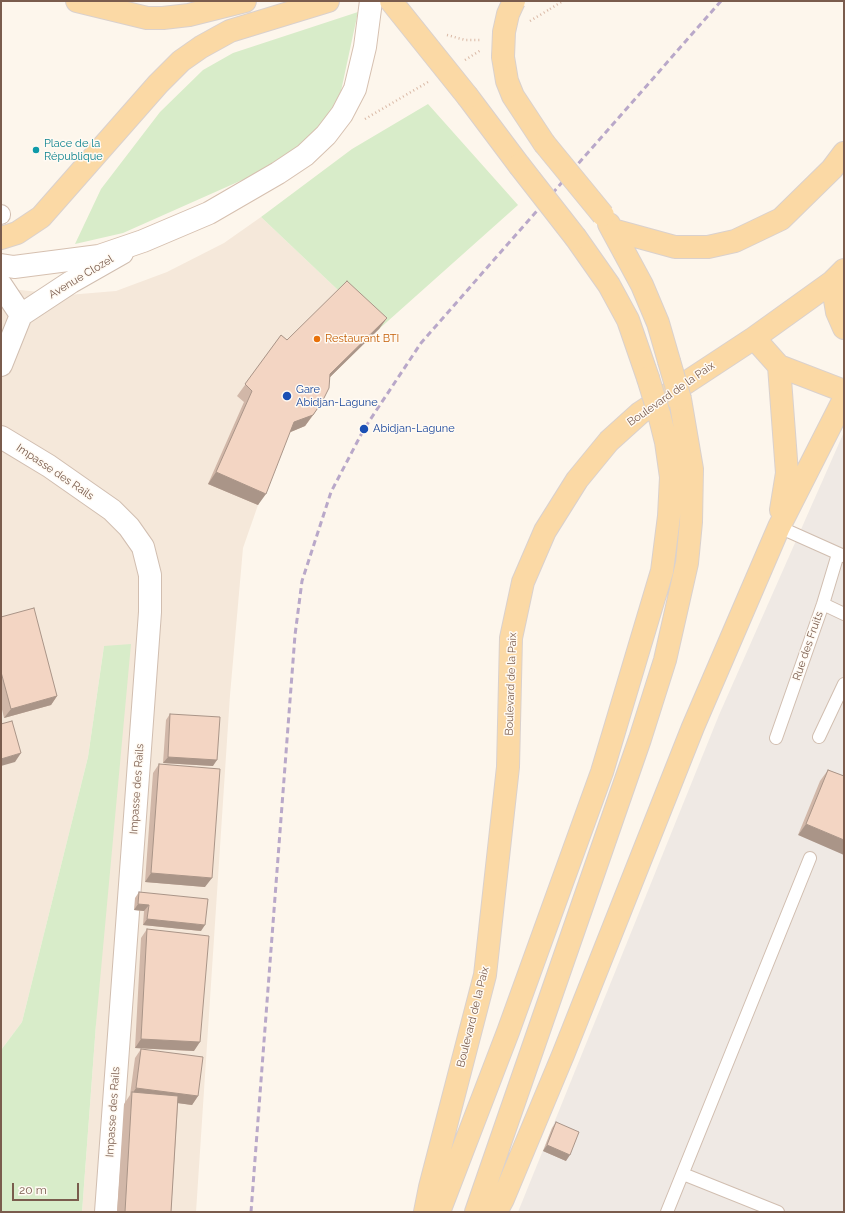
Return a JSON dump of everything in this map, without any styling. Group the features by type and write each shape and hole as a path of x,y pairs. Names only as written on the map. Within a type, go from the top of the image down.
{"main road":[{"path":"77,1 106,5 147,18 189,15 245,1"},
{"path":"1,238 17,233 41,217 158,84 181,61 201,47 230,31 327,1"},
{"path":"391,1 468,97 610,285 628,320 660,414 671,477 670,516 662,571 602,772 508,1032 439,1212"},
{"path":"476,1212 640,739 665,660 687,563 691,522 692,469 680,399 658,323 642,285 608,223 544,143 513,96 507,81 503,57 504,32 508,14 514,1"},
{"path":"608,223 675,247 708,246 735,241 781,218 832,168 844,153"},
{"path":"838,276 837,312 844,328"},
{"name":"Boulevard de la Paix","path":"425,1212 432,1179 485,975 508,767 511,638 523,582 545,531 577,480 609,441 640,413 754,338 838,276"},
{"path":"754,338 779,366 844,391"},
{"path":"779,366 786,473 779,527"},
{"path":"496,1212 503,1199 563,1055 693,727 779,527 844,400"}],"street":[{"path":"1,265 14,267 99,256 143,241 209,213 234,200 305,155 326,135 342,114 355,89 365,47 370,1"},
{"name":"Avenue Clozel","path":"21,315 71,282 143,241"},
{"path":"1,285 21,315 1,365"},
{"name":"Impasse des Rails","path":"1,437 50,466 112,510 129,527 143,547 150,574 150,612 106,1212"}],"lane":[{"path":"779,527 841,555"},
{"name":"Rue des Fruits","path":"776,738 822,604 841,555"},
{"path":"822,604 844,614"},
{"path":"818,737 844,684"},
{"path":"667,1212 810,858"},
{"path":"683,1174 778,1212"}],"shaded area":[{"path":"261,217 379,329 322,385 314,414 305,426 286,434 243,548 230,695 196,1212 82,1212 96,1024 104,646 88,757 22,1022 1,1050 1,288 68,295 116,291 167,272 224,243"},
{"path":"844,432 844,1212 518,1212 719,715"}],"green space":[{"path":"358,12 341,91 321,129 276,165 123,233 75,244 101,189 160,112 203,70 233,53"},
{"path":"428,104 518,205 379,329 261,217 352,149"},
{"path":"131,644 96,1024 82,1212 1,1212 1,1050 22,1022 88,757 104,646"}],"building":[{"path":"347,281 387,318 330,374 329,388 313,415 294,422 266,494 216,472 252,391 245,384 281,335 287,340"},
{"path":"34,608 57,696 11,709 1,672 1,617"},
{"path":"170,714 220,717 217,760 168,757"},
{"path":"12,721 21,753 1,759 1,724"},
{"path":"159,764 220,769 212,878 151,873"},
{"path":"828,770 844,776 844,840 806,824"},
{"path":"139,892 208,899 205,925 147,919 149,905 138,904"},
{"path":"147,929 209,936 200,1042 141,1039"},
{"path":"141,1049 203,1057 198,1096 136,1088"},
{"path":"132,1092 178,1096 171,1212 125,1212"},
{"path":"556,1122 579,1132 570,1155 547,1145"}],"railway":[{"path":"251,1212 295,635 302,581 331,492 364,429 421,343 721,1"}],"place":[{"name":"Place de la République","path":"36,150"},
{"name":"Restaurant BTI","path":"317,339"},
{"name":"Gare Abidjan-Lagune","path":"287,396"},
{"name":"Abidjan-Lagune","path":"364,429"}]}
